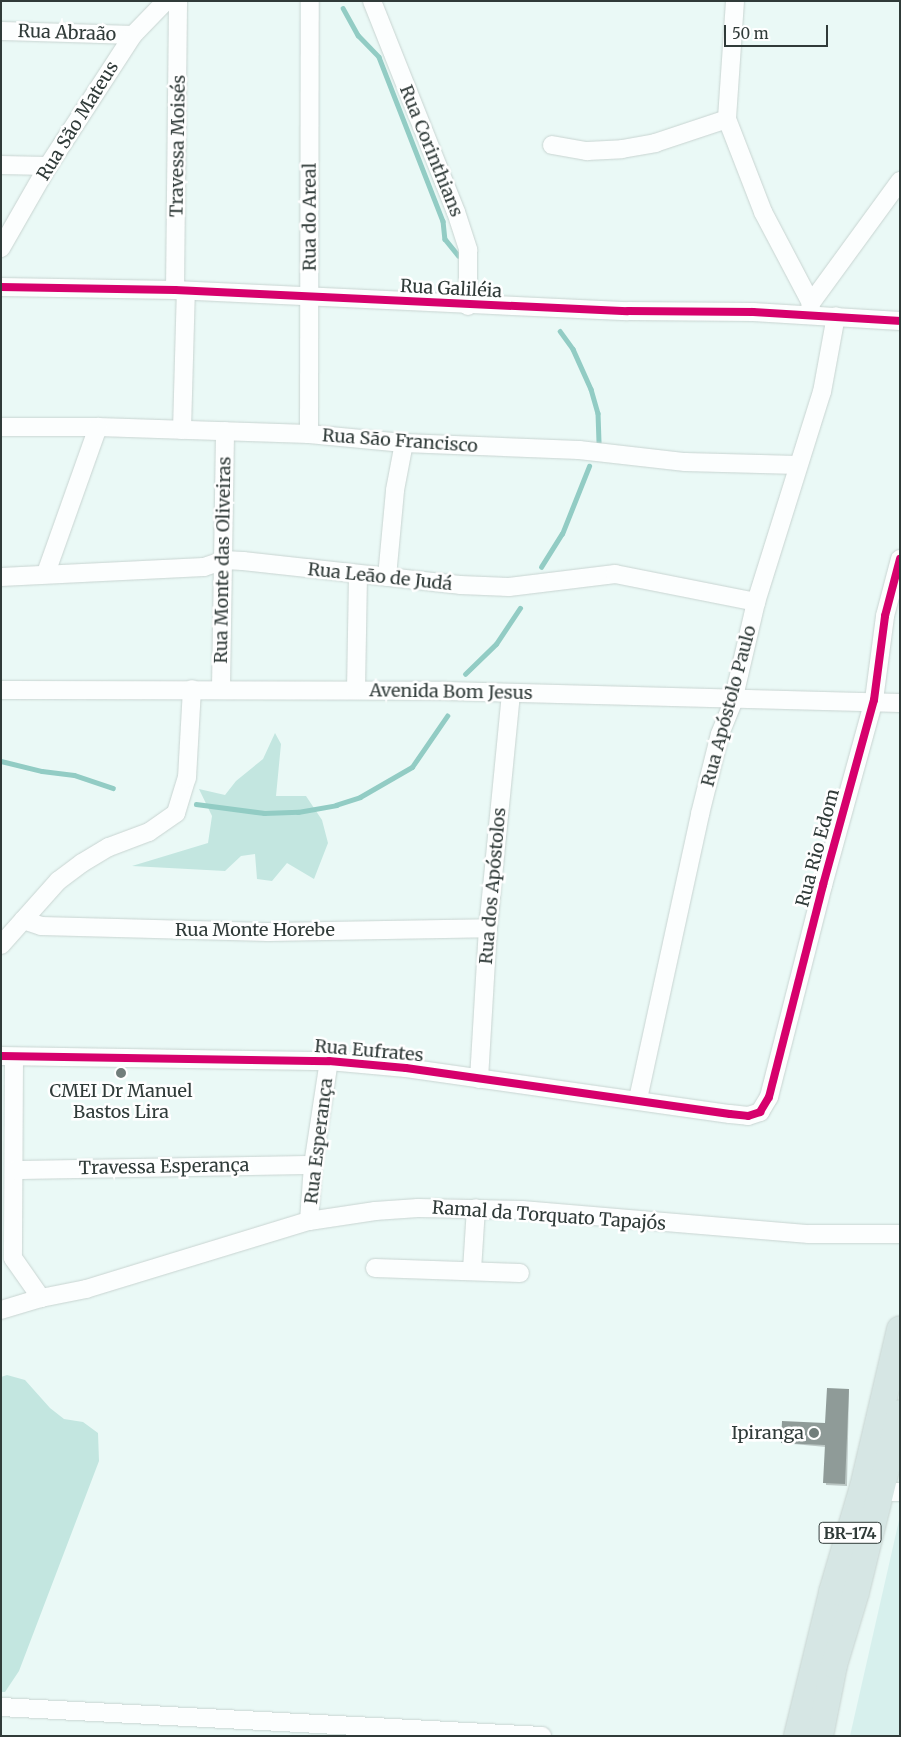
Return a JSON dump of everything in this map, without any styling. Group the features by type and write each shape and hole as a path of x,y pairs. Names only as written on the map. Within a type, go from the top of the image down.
{"highway":[{"name":"BR-174","path":"796,1736 863,1487 900,1330"},
{"name":"BR-174","path":"820,1736 834,1665 890,1492 898,1431"}],"street":[{"name":"Rua São Mateus","path":"1,248 48,166 133,35 166,1"},
{"name":"Travessa Moisés","path":"178,1 182,430"},
{"name":"Rua do Areal","path":"309,434 310,1"},
{"name":"Rua Corinthians","path":"372,1 459,220 470,272 468,306"},
{"path":"735,1 727,119 763,212 810,309 900,181"},
{"name":"Rua Abraão","path":"1,31 133,35"},
{"path":"552,145 587,151 622,150 655,143 727,119"},
{"path":"1,165 48,166"},
{"name":"Rua Galiléia","path":"1,288 180,291 310,296 468,306 810,309 836,316 900,322"},
{"name":"Rua Apóstolo Paulo","path":"638,1099 700,814 720,734 733,701 756,602 822,392 836,316"},
{"path":"46,573 98,426"},
{"name":"Rua São Francisco","path":"1,427 98,426 309,434 404,443 579,450 685,462 798,465"},
{"name":"Rua Monte das Oliveiras","path":"221,688 225,431"},
{"path":"387,577 395,490 404,443"},
{"name":"Rua Rio Edom","path":"730,1114 748,1116 760,1112 766,1106 823,885 874,700 885,616 900,559"},
{"name":"Rua Leão de Judá","path":"1,577 46,573 204,567 224,560 358,575 509,587 615,574 756,602"},
{"path":"356,690 358,575"},
{"name":"Avenida Bom Jesus","path":"1,690 221,688 733,701 874,700 900,703"},
{"path":"1,944 58,882 82,863 109,847 149,832 176,814 187,778 192,689"},
{"name":"Rua dos Apóstolos","path":"479,1079 488,928 511,694"},
{"name":"Rua Monte Horebe","path":"23,920 41,926 268,932 488,928"},
{"path":"8,1056 16,1170 7,1257 41,1298"},
{"name":"Rua Eufrates","path":"8,1056 329,1061 406,1068 638,1099 730,1114"},
{"name":"Rua Esperança","path":"309,1221 313,1165 329,1061"},
{"name":"Travessa Esperança","path":"16,1170 313,1165"},
{"name":"Ramal da Torquato Tapajós","path":"1,1310 41,1298 86,1289 309,1221 409,1208 476,1208 809,1234 900,1234"},
{"path":"472,1270 476,1208"},
{"path":"375,1268 520,1273"},
{"path":"1,1707 542,1736"}],"shaded area":[{"path":"275,733 281,744 276,796 306,796 322,820 328,843 314,879 287,863 272,881 257,879 255,854 241,856 225,871 132,866 208,843 212,816 199,789 225,795 236,781 263,759"},
{"path":"7,1375 25,1380 50,1408 64,1419 83,1422 98,1433 99,1461 19,1671 5,1692 1,1692 1,1377"},
{"path":"900,1516 900,1736 850,1736"}],"building":[{"name":"Ipiranga","path":"827,1388 849,1389 845,1484 823,1483 825,1445 781,1443 782,1421 825,1423"}],"waterway":[{"path":"343,8 358,35 379,57 443,221 445,239 458,255"},
{"path":"560,331 573,349 591,389 598,413 599,442"},
{"path":"541,567 562,534 589,466"},
{"path":"465,674 496,644 520,608"},
{"path":"196,804 264,813 298,812 336,805 360,797 412,767 447,716"},
{"path":"1,761 42,771 74,775 113,788"}],"cycle path":[{"path":"1,287 175,290 628,311 753,312 900,321"},
{"path":"1,1056 329,1061 406,1068 730,1114 748,1116 760,1112 769,1097 823,885 874,700 885,616 900,559"}],"place":[{"name":"CMEI Dr Manuel Bastos Lira","path":"121,1073"},
{"name":"Ipiranga","path":"814,1433"}]}
